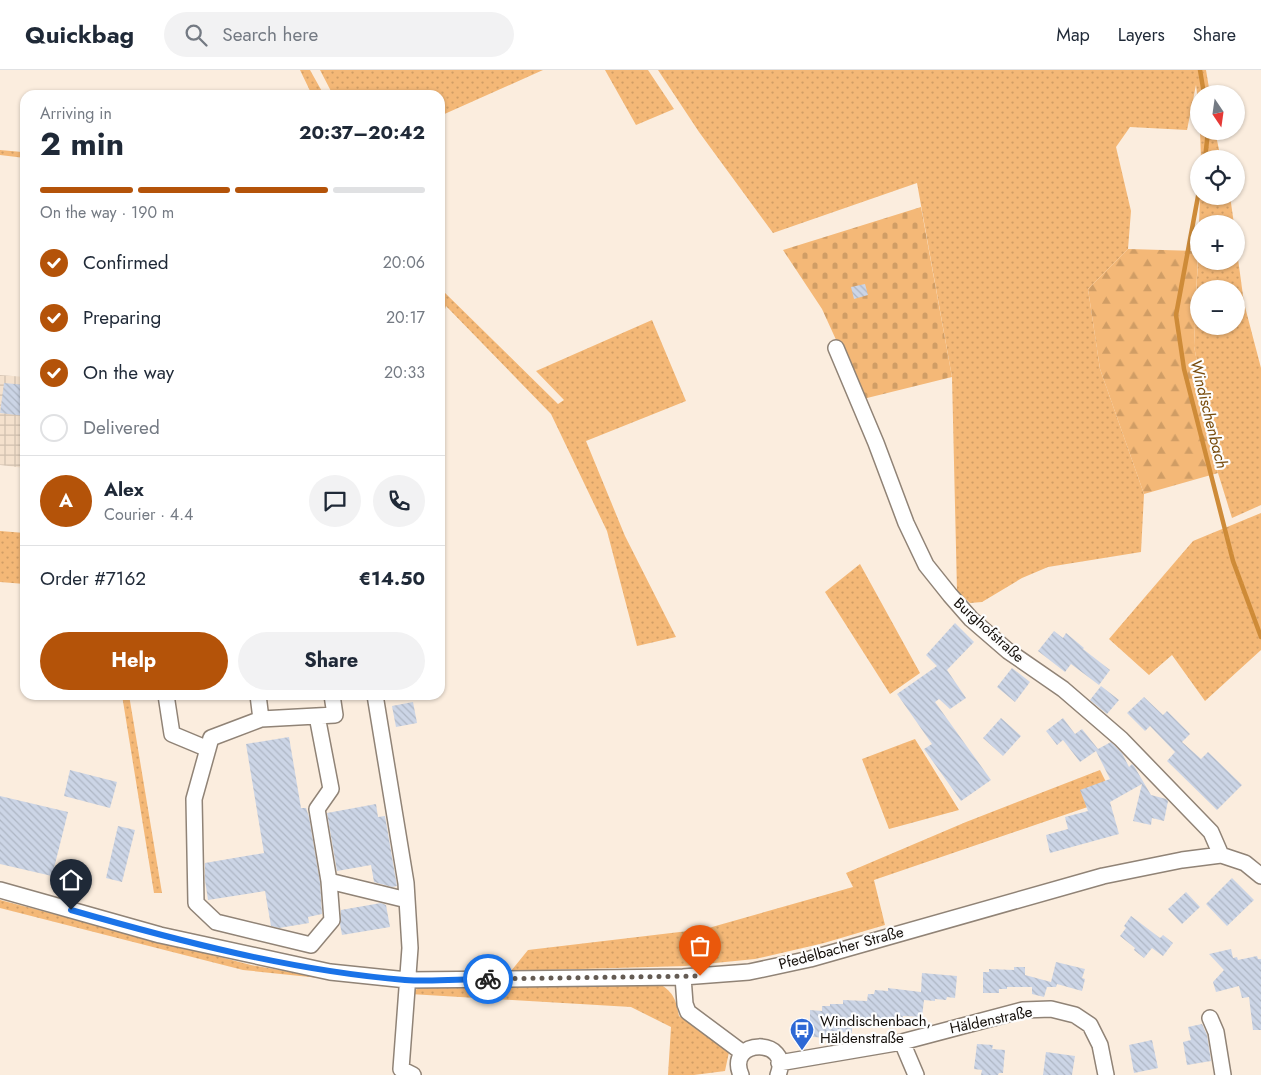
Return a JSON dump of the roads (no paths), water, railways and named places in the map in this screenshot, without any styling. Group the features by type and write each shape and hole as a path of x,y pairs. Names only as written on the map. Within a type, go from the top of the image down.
{"street":[{"name":"Burghofstraße","path":"836,348 876,443 906,523 926,565 971,618 1008,651 1063,690 1121,738 1211,832 1221,854"},
{"path":"167,700 172,734 208,749"},
{"path":"259,700 261,719"},
{"path":"317,716 331,789 317,810 330,881 332,920 311,945 216,922 196,903 194,799 211,738 261,719 335,715 333,700"},
{"path":"376,700 406,883 410,948 401,1069 412,1075"},
{"name":"Pfedelbacher Straße","path":"0,890 160,935 330,972 407,980 683,977 749,972 810,959 1103,876 1182,860 1221,854 1245,863 1261,876"},
{"path":"330,881 407,900"},
{"path":"683,977 685,1004 688,1012 743,1054"},
{"name":"Häldenstraße","path":"779,1069 902,1042 1023,1010 1052,1009 1075,1015 1090,1025 1100,1044 1106,1075"},
{"path":"1210,1018 1216,1032 1223,1075"},
{"path":"902,1042 916,1075"},
{"path":"741,1075 738,1065 743,1054 749,1048 756,1046 764,1046 777,1055 779,1069"}],"waterway":[{"name":"Windischenbach","path":"1200,70 1202,85"},
{"name":"Windischenbach","path":"1206,150 1207,140"},
{"name":"Windischenbach","path":"1196,205 1176,315 1184,369 1233,561 1261,637"}],"place":[{"name":"Windischenbach, Häldenstraße","path":"802,1051"}]}
